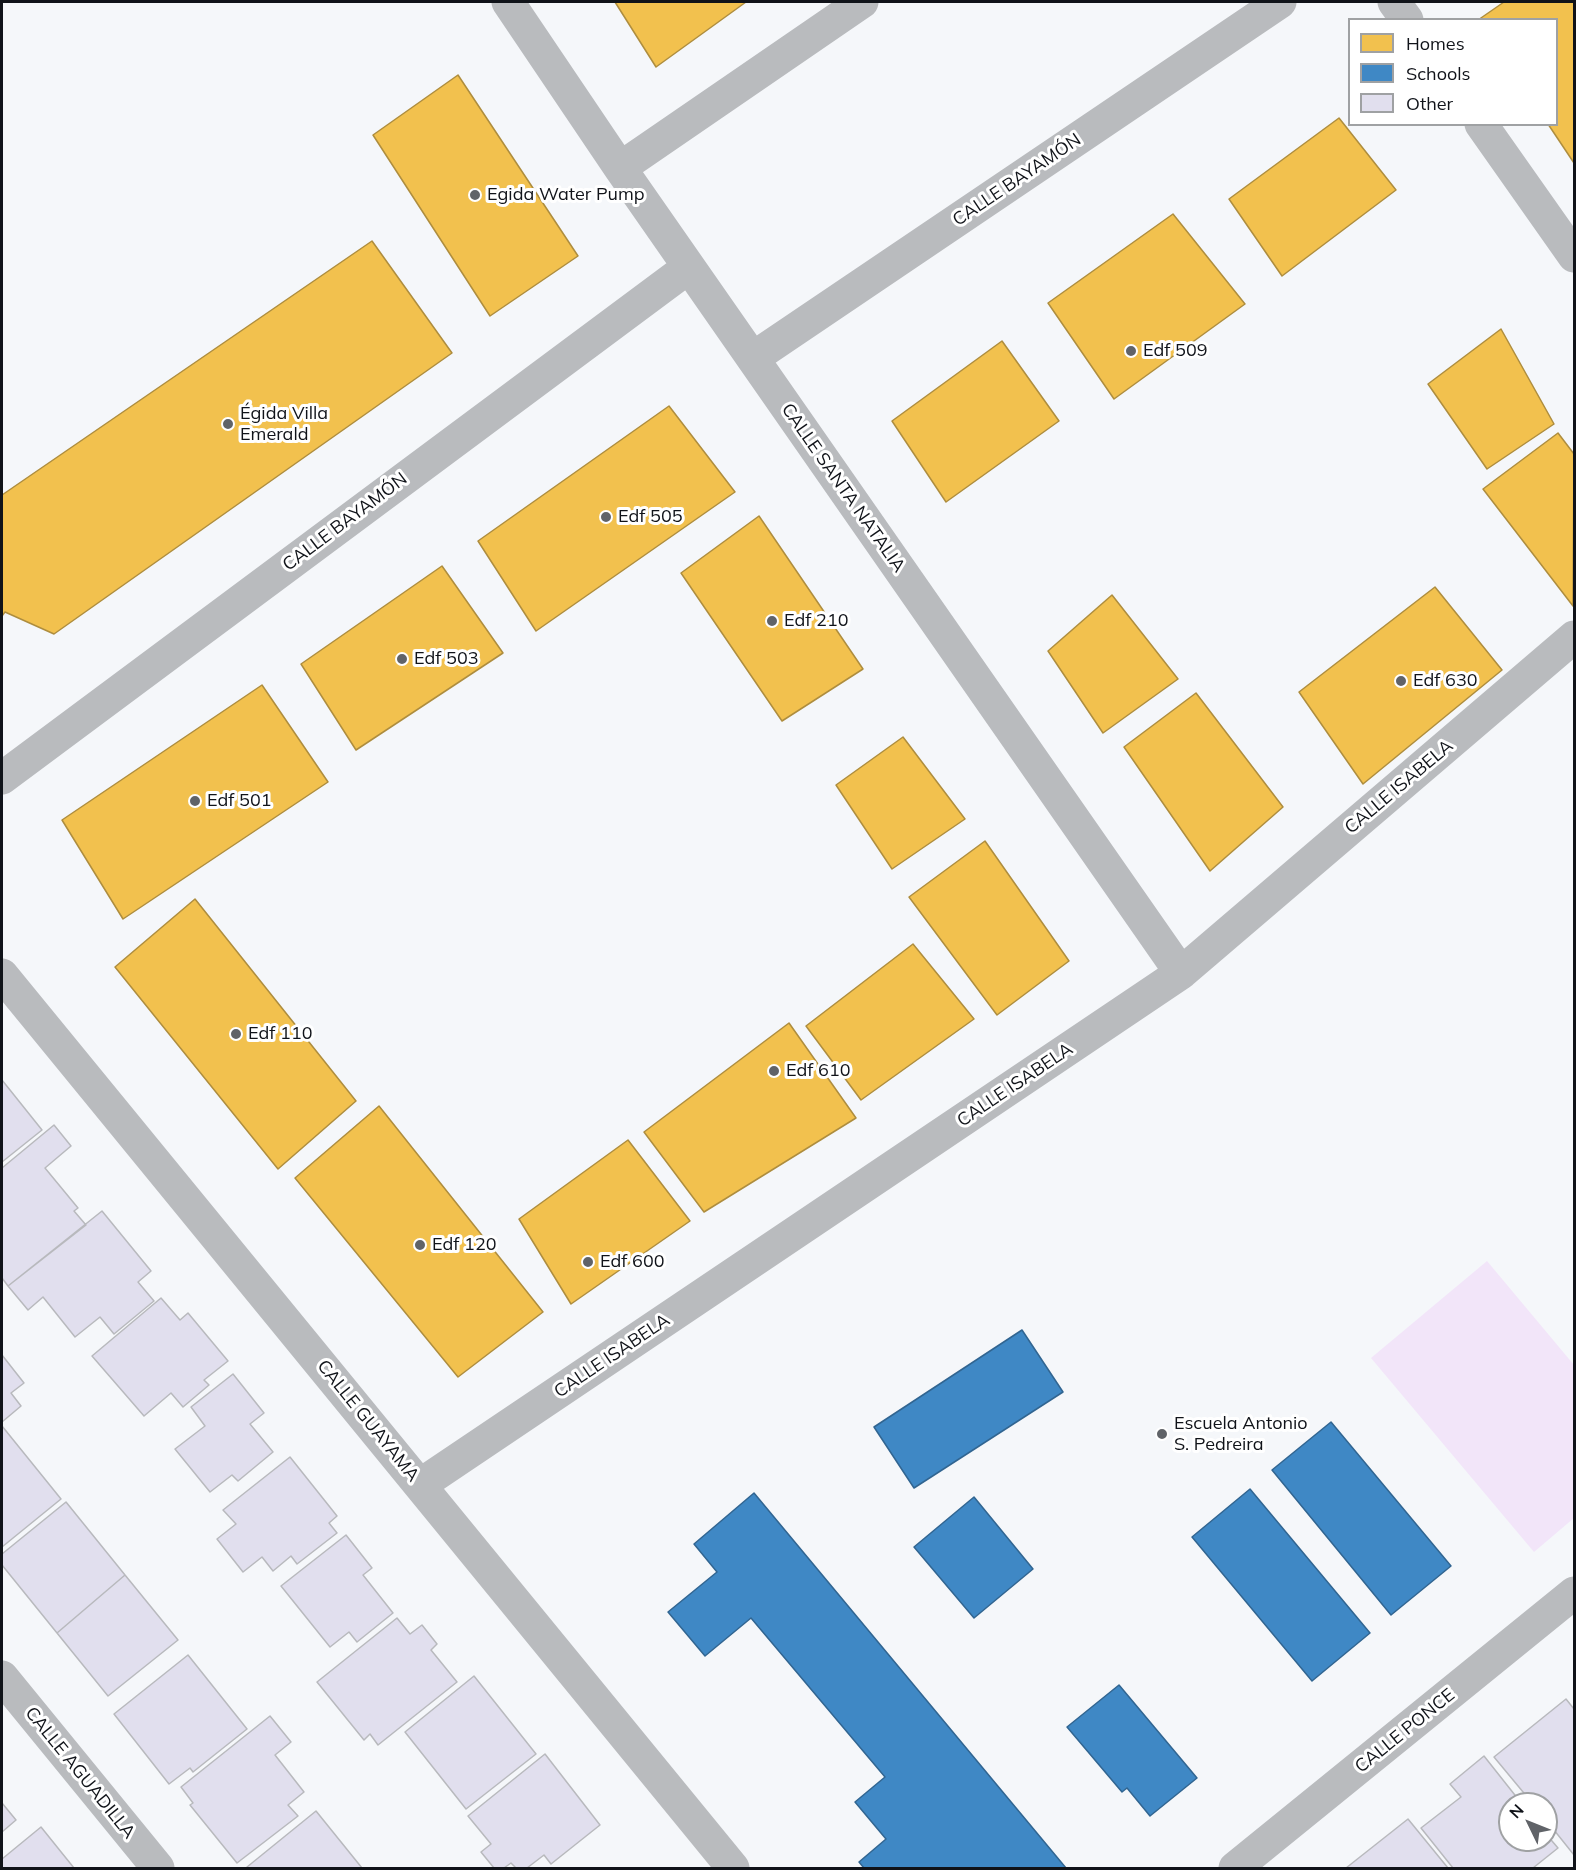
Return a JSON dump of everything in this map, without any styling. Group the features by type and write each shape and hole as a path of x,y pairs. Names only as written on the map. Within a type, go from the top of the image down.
{"street":[{"name":"CALLE SANTA NATALIA","path":"508,2 620,168 1181,973"},
{"path":"620,168 862,2"},
{"name":"CALLE BAYAMÓN","path":"753,358 1280,2"},
{"path":"1394,2 1406,18"},
{"path":"1482,126 1575,256"},
{"name":"CALLE BAYAMÓN","path":"2,778 689,267"},
{"name":"CALLE ISABELA","path":"420,1485 1181,973 1575,637"},
{"name":"CALLE GUAYAMA","path":"2,975 733,1869"},
{"name":"CALLE PONCE","path":"1235,1869 1575,1593"},
{"name":"CALLE AGUADILLA","path":"2,1677 158,1869"}],"shaded area":[{"path":"1487,1261 1574,1365 1574,1518 1534,1552 1371,1358"}],"building: Homes":[{"path":"615,2 746,2 656,67"},
{"path":"1504,2 1574,2 1574,163 1549,126 1558,126 1558,18 1481,18"},
{"name":"Egida Water Pump","path":"458,75 578,256 490,316 373,135"},
{"path":"1339,118 1396,190 1282,276 1229,199"},
{"name":"Edf 509","path":"1173,214 1245,304 1114,399 1048,303"},
{"name":"Égida Villa Emerald","path":"372,241 452,353 54,634 5,612 2,616 2,495"},
{"path":"1501,329 1554,424 1487,469 1428,384"},
{"path":"1002,341 1059,421 946,502 892,421"},
{"name":"Edf 505","path":"669,406 735,492 536,631 478,541"},
{"path":"1558,433 1574,454 1573,606 1483,489"},
{"name":"Edf 210","path":"759,516 863,669 782,721 681,573"},
{"name":"Edf 503","path":"442,566 503,653 356,750 301,664"},
{"name":"Edf 630","path":"1435,587 1502,670 1363,784 1299,692"},
{"path":"1112,595 1178,679 1103,733 1048,651"},
{"name":"Edf 501","path":"262,685 328,782 123,919 62,820"},
{"path":"1196,693 1283,807 1210,871 1124,747"},
{"path":"903,737 965,819 892,869 836,785"},
{"path":"985,841 1069,961 997,1015 909,897"},
{"name":"Edf 110","path":"195,899 356,1101 278,1169 115,967"},
{"path":"913,944 974,1019 861,1100 806,1026"},
{"name":"Edf 610","path":"789,1023 856,1118 704,1212 644,1132"},
{"name":"Edf 120","path":"379,1106 543,1312 458,1377 295,1178"},
{"name":"Edf 600","path":"628,1140 690,1221 571,1304 519,1219"}],"building: Schools":[{"path":"1022,1330 1063,1392 914,1488 874,1427"},
{"path":"1331,1422 1451,1566 1391,1615 1272,1470"},
{"path":"1250,1489 1370,1633 1312,1681 1192,1537"},
{"path":"754,1493 1066,1868 864,1868 859,1862 886,1839 855,1802 885,1777 751,1618 705,1656 668,1612 717,1572 694,1544"},
{"path":"974,1497 1033,1569 974,1618 914,1547"},
{"path":"1119,1685 1197,1778 1150,1816 1127,1788 1122,1792 1067,1727"}],"building: Other":[{"path":"2,1080 42,1130 2,1162"},
{"path":"54,1125 71,1146 45,1168 78,1208 74,1211 86,1225 8,1286 2,1278 2,1168"},
{"path":"102,1211 151,1271 138,1282 154,1301 114,1334 100,1317 75,1337 43,1297 28,1310 8,1286"},
{"path":"161,1298 180,1320 188,1313 228,1361 204,1380 209,1385 183,1407 171,1393 144,1416 92,1356"},
{"path":"2,1355 24,1383 11,1393 21,1406 2,1422"},
{"path":"233,1374 264,1413 250,1424 273,1452 238,1481 232,1475 210,1492 175,1449 205,1426 191,1407"},
{"path":"2,1426 61,1499 2,1547"},
{"path":"290,1457 337,1516 329,1523 337,1533 297,1564 291,1556 273,1571 262,1557 243,1572 217,1539 236,1524 223,1510"},
{"path":"66,1502 125,1575 57,1633 2,1565 2,1554"},
{"path":"346,1535 372,1568 363,1575 393,1613 357,1642 349,1632 330,1647 281,1586"},
{"path":"125,1575 178,1640 108,1696 57,1633"},
{"path":"397,1618 410,1634 422,1625 437,1644 431,1650 457,1682 378,1745 370,1734 364,1740 317,1682"},
{"path":"188,1655 247,1729 193,1772 190,1768 169,1784 114,1714"},
{"path":"474,1676 536,1754 466,1809 405,1732"},
{"path":"1566,1699 1574,1709 1574,1855 1558,1835 1558,1792 1523,1792 1494,1757"},
{"path":"270,1716 291,1742 275,1755 304,1792 288,1805 298,1816 237,1863 190,1805 193,1803 181,1787"},
{"path":"545,1754 600,1825 551,1864 544,1855 527,1868 516,1868 511,1863 504,1868 494,1868 481,1852 491,1844 468,1816"},
{"path":"1484,1756 1512,1792 1498,1792 1498,1852 1553,1852 1533,1868 1453,1868 1421,1828 1461,1797 1450,1784"},
{"path":"2,1803 16,1820 2,1832"},
{"path":"316,1811 362,1868 247,1867"},
{"path":"1408,1819 1448,1868 1346,1868"},
{"path":"41,1827 74,1868 2,1868 2,1859"}],"place":[{"name":"Egida Water Pump","path":"475,195"},
{"name":"Edf 509","path":"1131,351"},
{"name":"Égida Villa Emerald","path":"228,424"},
{"name":"Edf 505","path":"606,517"},
{"name":"Edf 210","path":"772,621"},
{"name":"Edf 503","path":"402,659"},
{"name":"Edf 630","path":"1401,681"},
{"name":"Edf 501","path":"195,801"},
{"name":"Edf 110","path":"236,1034"},
{"name":"Edf 610","path":"774,1071"},
{"name":"Edf 120","path":"420,1245"},
{"name":"Edf 600","path":"588,1262"},
{"name":"Escuela Antonio S. Pedreira","path":"1162,1434"}]}
